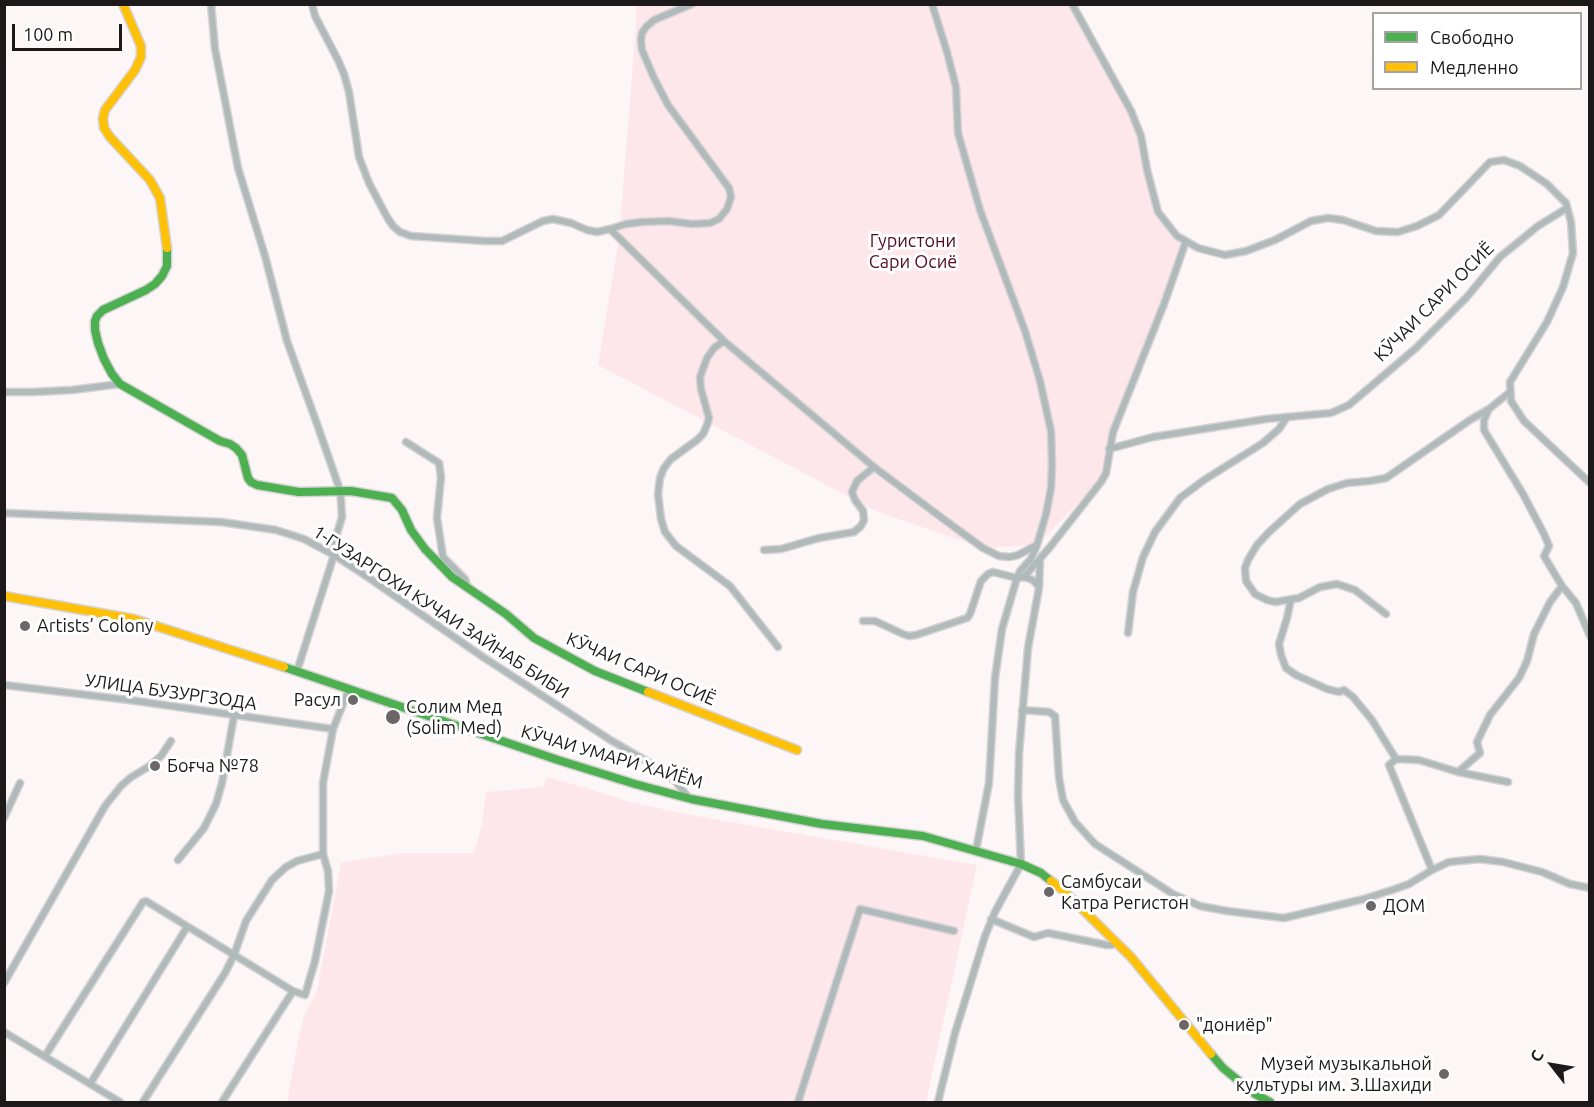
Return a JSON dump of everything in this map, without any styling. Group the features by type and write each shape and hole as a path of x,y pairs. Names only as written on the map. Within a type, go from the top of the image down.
{"main road":[{"path":"120,384 104,359 95,321 103,310 155,284 167,266 168,252 160,198 150,180 104,128 105,110 135,70 141,57 139,39 123,4"},
{"name":"КӮЧАИ САРИ ОСИЁ","path":"120,384 172,415 236,448 242,455 248,478 257,485 299,492 351,490 392,498 402,510 411,530 425,549 452,577 506,614 534,638 595,670 797,750"},
{"name":"КӮЧАИ УМАРИ ХАЙЁМ","path":"4,596 134,619 297,671 558,760 691,799 822,824 923,836 1021,864 1041,873 1063,890 1131,957 1223,1068 1255,1094 1270,1102"}],"street":[{"path":"211,4 215,49 238,168 265,256 287,341 342,501 342,517 335,540 334,555 297,671"},
{"path":"312,4 315,16 344,74 359,157 369,183 393,226 400,232 411,236 485,241 509,239 543,221 553,219 597,232 642,222 668,221 692,224 710,223 719,219 727,209 731,197 729,188 668,105 642,50 642,33 646,27 654,20 692,4"},
{"path":"932,4 956,87 958,133 980,210 1025,331 1040,381 1051,431 1051,488 1037,545 1017,578 1002,629 995,678 988,783 975,850"},
{"path":"1072,4 1131,111 1141,136 1158,212 1177,236 1198,248 1225,255 1246,251 1275,240 1311,221 1328,218 1343,220 1377,231 1398,232 1439,215 1490,162 1504,160 1520,166 1547,184 1566,203 1571,222 1573,253 1563,287 1546,322 1510,382 1510,401 1524,421 1590,483"},
{"name":"КӮЧАИ САРИ ОСИЁ","path":"1109,449 1153,438 1266,419 1331,413 1349,405 1416,348 1466,298 1500,256 1538,226 1567,208"},
{"path":"610,230 724,341 874,467 983,548 999,556 1010,557 1037,545"},
{"path":"1024,577 1106,473 1113,432 1164,304 1186,241"},
{"path":"724,341 714,348 707,358 700,378 709,418 703,434 671,459 660,478 658,494 661,519 665,532 676,546 730,586 778,647"},
{"path":"4,392 72,390 120,384"},
{"path":"1386,614 1355,590 1338,584 1320,587 1299,598 1275,602 1267,600 1255,594 1246,581 1245,568 1257,545 1300,504 1328,489 1347,483 1386,478 1489,409 1510,392"},
{"path":"1489,409 1484,420 1484,430 1544,534 1550,546 1544,556 1562,586 1576,603 1590,636"},
{"path":"1128,633 1133,592 1143,557 1155,532 1180,498 1263,443 1279,429 1287,417"},
{"path":"406,442 439,463 441,477 437,518 443,557 465,579 468,589"},
{"path":"764,550 781,549 819,538 854,532 864,520 863,512 852,492 857,482 874,467"},
{"name":"1-ГУЗАРГОХИ КУЧАИ ЗАЙНАБ БИБИ","path":"4,513 221,522 276,530 304,539 334,555 483,657 612,741 662,770 691,799"},
{"path":"938,1102 966,997 991,919 1021,864 1019,753 1028,648 1039,588 1040,559"},
{"path":"863,621 875,621 909,636 967,618 981,581 993,572 1033,580 1039,588"},
{"path":"1458,772 1479,753 1477,742 1490,715 1519,678 1534,634 1550,602 1562,586"},
{"path":"1291,599 1279,644 1286,668 1296,675 1338,692 1344,690 1353,697 1372,720 1396,759"},
{"name":"УЛИЦА БУЗУРГЗОДА","path":"4,685 333,729"},
{"path":"45,1056 143,902 146,901 293,991 305,995 315,961 329,891 328,871 323,854 323,783 333,729 349,689"},
{"path":"1023,710 1049,712 1055,716 1059,778 1063,801 1075,822 1095,844 1173,894 1200,906 1284,918 1392,890 1409,884 1449,862 1480,859 1542,872 1570,884 1590,888"},
{"path":"178,860 204,828 216,804 234,716"},
{"path":"4,983 105,806 121,786 161,756 171,741"},
{"path":"1432,870 1389,765 1396,759 1419,760 1458,772 1508,782"},
{"path":"4,818 20,783"},
{"path":"143,1102 225,973 246,921 272,880 291,864 323,854"},
{"path":"798,1102 860,909 954,931"},
{"path":"991,919 1034,937 1048,933 1107,945 1116,942"},
{"path":"90,1084 187,927"},
{"path":"222,1102 293,991"},
{"path":"4,1032 120,1102"}],"green space":[{"name":"Гуристони Сари Осиё","path":"636,5 1078,5 1099,54 1141,136 1158,212 1186,241 1113,431 1103,478 1037,545 983,548 878,512 598,365 619,238"},
{"path":"547,777 630,802 685,814 977,865 926,1102 287,1102 304,1016 317,991 341,863 402,853 474,853 482,824 486,792 543,787"}],"traffic: fast":[{"path":"167,248 167,266 155,284 103,310 95,321 98,343 104,359 120,384 236,448 242,455 248,478 257,485 299,492 351,491 392,498 402,510 411,530 425,549 452,577 506,614 534,638 595,671 648,692"},
{"path":"284,667 635,784 691,799 822,824 923,836 1021,864 1041,873 1051,881"},
{"path":"1211,1054 1223,1068 1255,1094 1270,1102"}],"traffic: slow":[{"path":"123,4 141,46 141,57 135,70 105,110 104,128 150,180 160,198 167,248"},
{"path":"4,596 134,619 284,667"},
{"path":"648,692 797,750"},
{"path":"1051,881 1131,957 1211,1054"}],"place":[{"name":"Artists’ Colony","path":"25,626"},
{"name":"Расул","path":"353,700"},
{"name":"Солим Мед (Solim Med)","path":"393,717"},
{"name":"Боғча №78","path":"155,766"},
{"name":"Самбусаи Катра Регистон","path":"1049,892"},
{"name":"ДОМ","path":"1371,906"},
{"name":"\"дониёр\"","path":"1184,1025"},
{"name":"Музей музыкальной культуры им. З.Шахиди","path":"1444,1074"}]}
